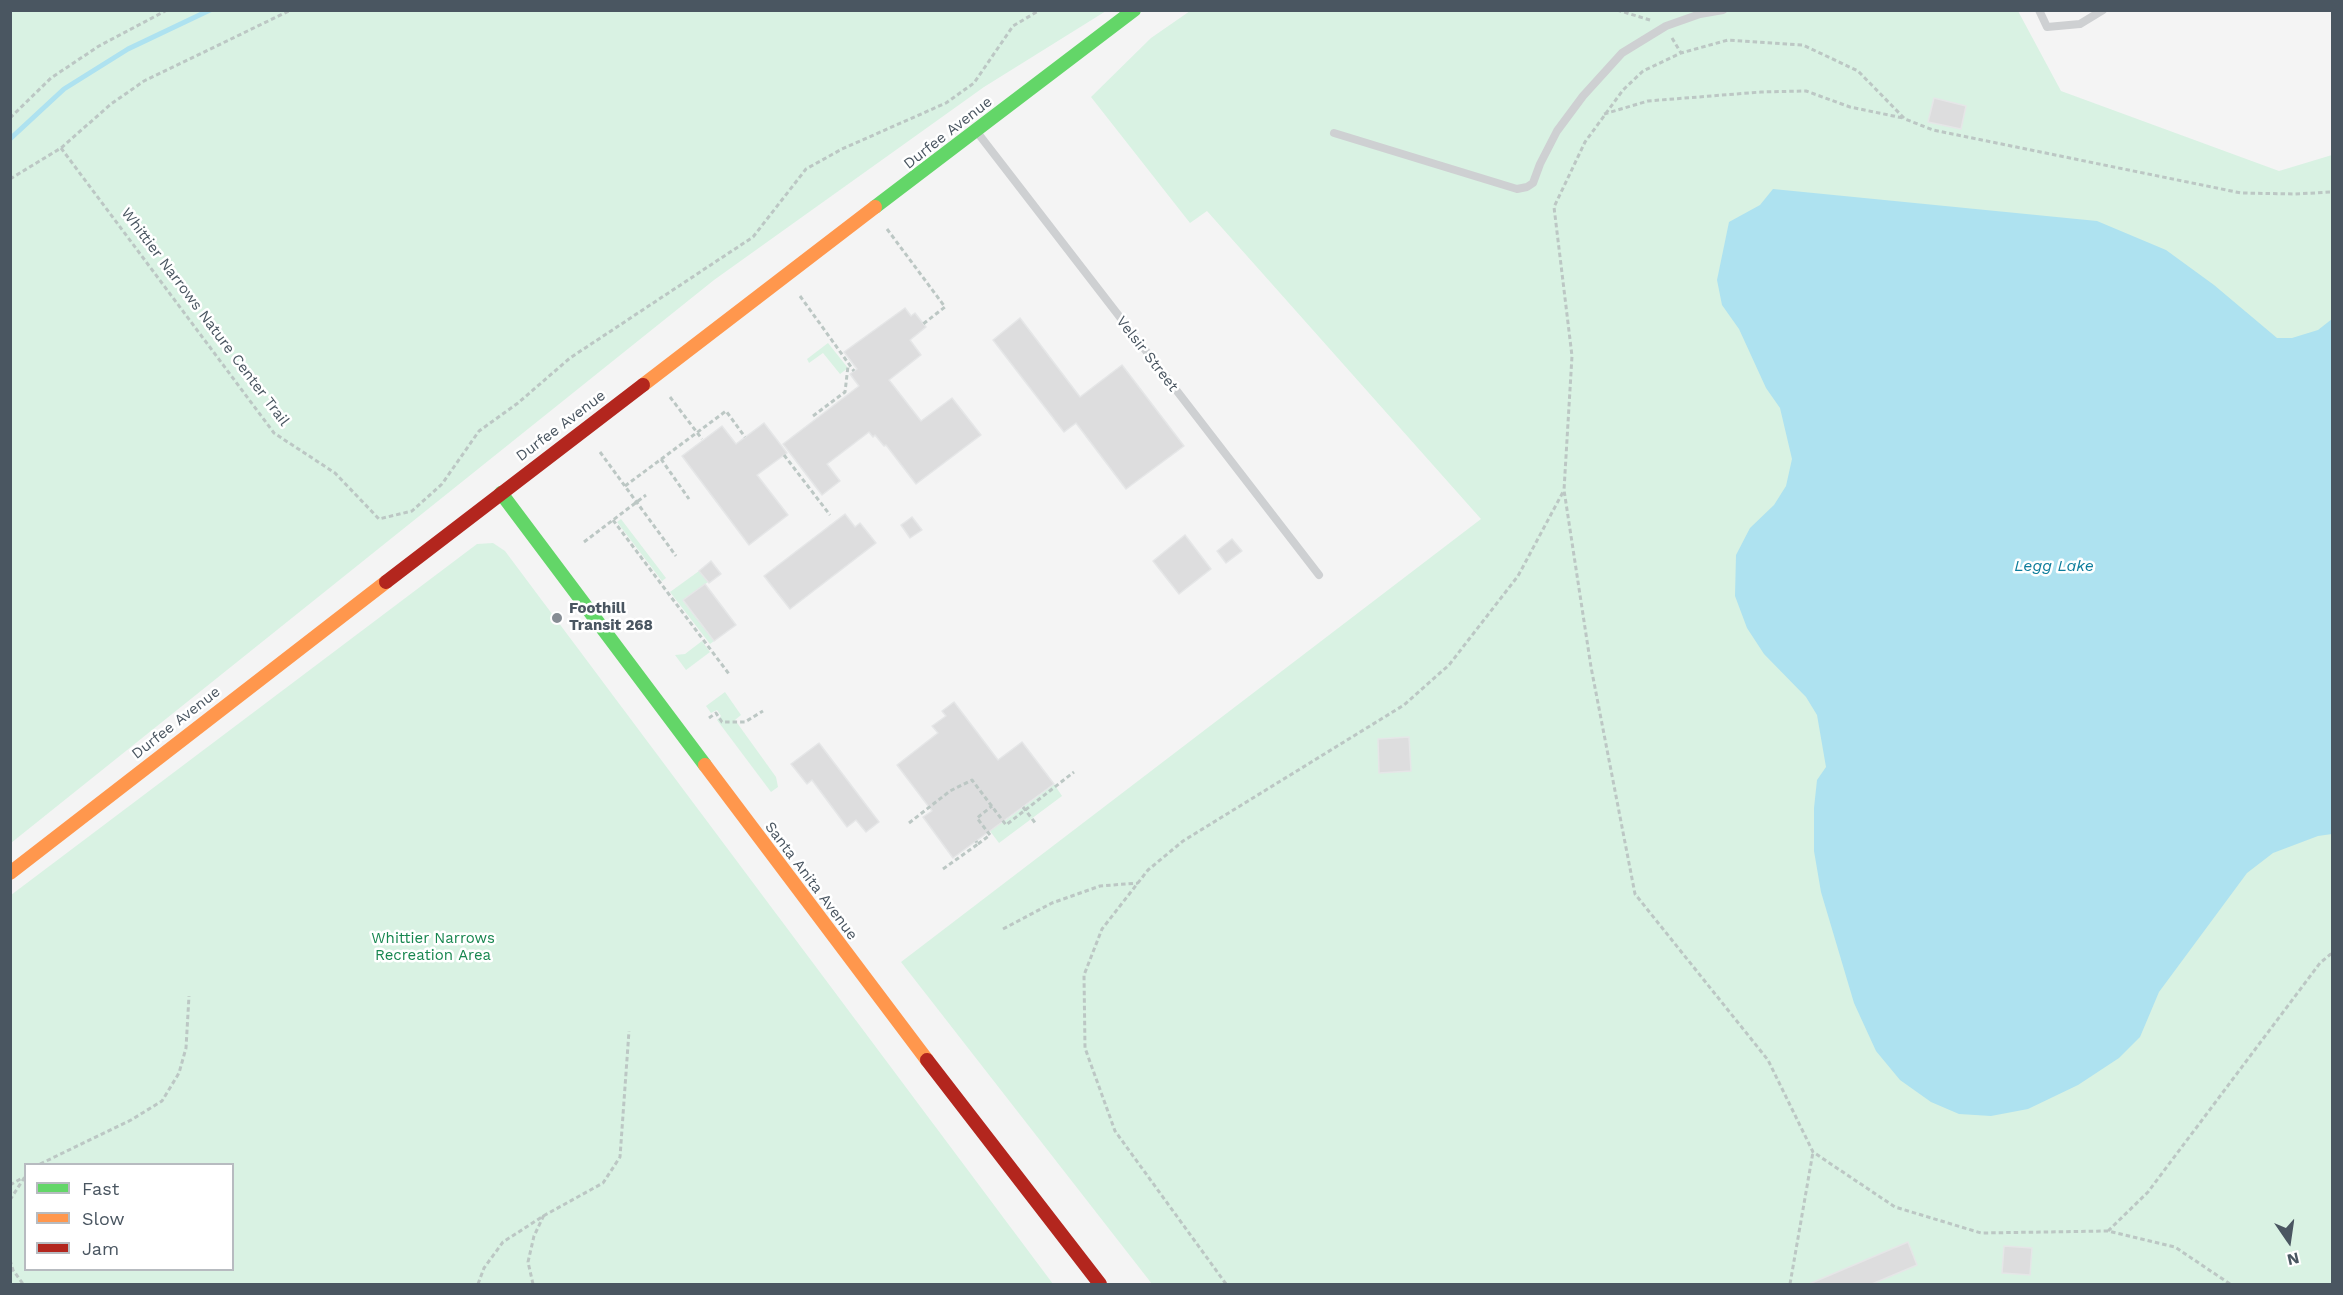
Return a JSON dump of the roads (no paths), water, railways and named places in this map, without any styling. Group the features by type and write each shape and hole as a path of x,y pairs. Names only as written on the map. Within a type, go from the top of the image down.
{"main road":[{"name":"Durfee Avenue","path":"10,873 501,493 1134,10"},
{"name":"Santa Anita Avenue","path":"501,493 883,1004 1100,1284"}],"lane":[{"path":"1334,133 1517,189 1527,187 1533,183 1557,131 1583,96 1622,53 1666,26 1700,14 1723,10"},
{"path":"2039,10 2047,27 2080,24 2103,10"},
{"name":"Velsir Street","path":"976,132 1319,575"}],"water":[{"name":"Legg Lake","path":"1773,189 2097,221 2166,250 2214,285 2277,338 2292,338 2318,330 2332,319 2332,834 2318,836 2273,853 2247,873 2159,992 2140,1037 2119,1058 2078,1085 2028,1109 1991,1116 1959,1114 1931,1102 1900,1080 1876,1051 1854,1003 1821,892 1814,851 1814,808 1817,780 1826,767 1817,715 1806,697 1764,654 1747,628 1735,596 1736,555 1750,528 1774,505 1786,486 1792,459 1780,408 1766,388 1739,329 1722,305 1717,280 1729,222 1760,205"}],"waterway":[{"path":"10,139 64,89 128,49 210,10"}],"place":[{"name":"Foothill Transit 268","path":"557,618"}],"park label":[{"name":"Whittier Narrows Recreation Area","path":"433,948"}]}
